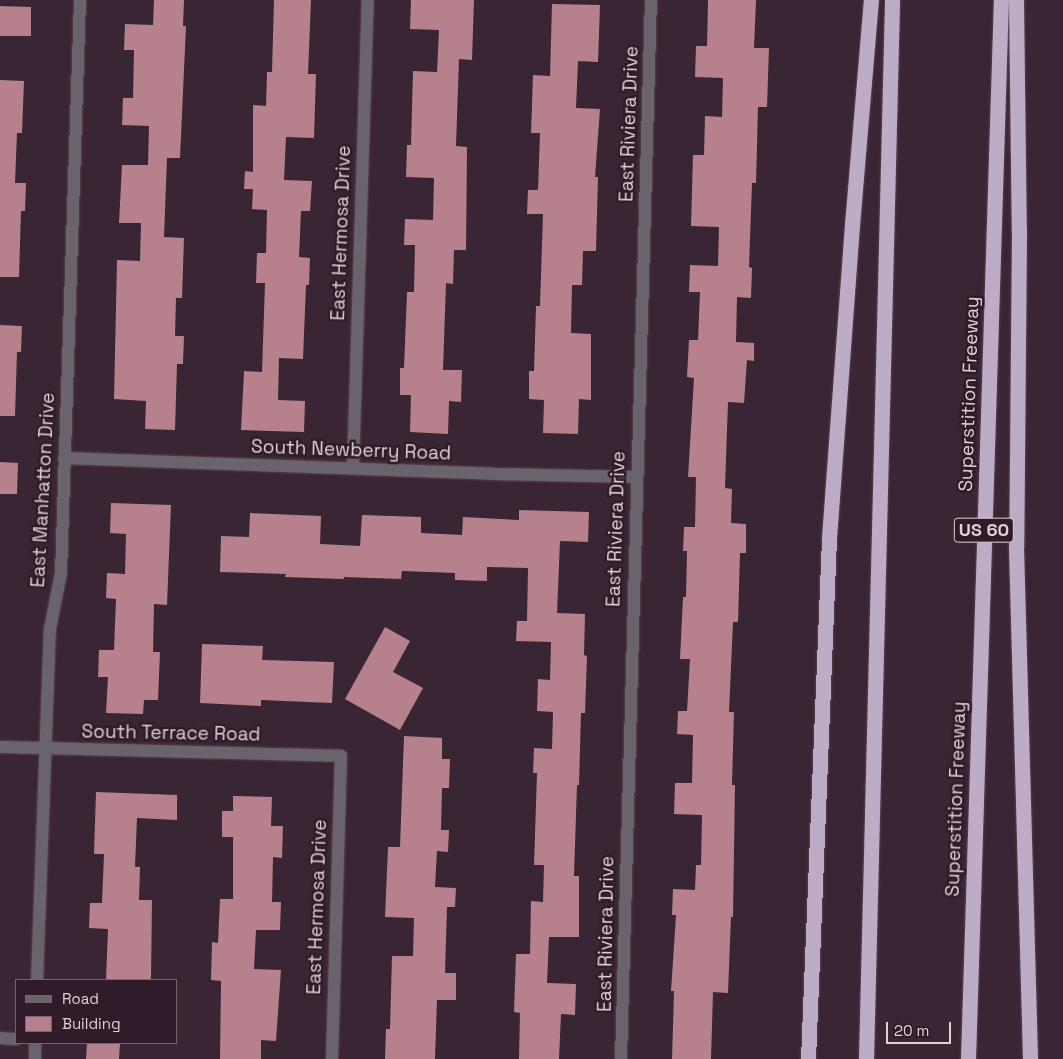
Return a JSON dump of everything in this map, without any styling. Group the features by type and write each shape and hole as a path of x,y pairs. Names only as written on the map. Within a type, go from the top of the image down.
{"highway":[{"path":"808,1059 829,538 871,0"},
{"path":"866,1059 892,0"},
{"name":"Superstition Freeway","path":"968,1059 1001,0"},
{"path":"1016,0 1019,231 1016,546 1030,1059"}],"street":[{"name":"East Manhatton Drive","path":"37,979 50,629 61,573 80,0"},
{"name":"East Hermosa Drive","path":"353,468 368,0"},
{"name":"East Riviera Drive","path":"621,1059 636,477 652,0"},
{"name":"South Newberry Road","path":"64,458 636,477"},
{"name":"South Terrace Road","path":"0,747 341,756"},
{"name":"East Hermosa Drive","path":"332,1059 341,756"},
{"path":"0,1038 15,1039"},
{"path":"35,1044 35,1059"}],"building":[{"path":"154,0 184,0 183,26 186,26 180,158 167,158 164,237 184,238 182,298 176,298 175,336 184,336 183,364 177,364 175,430 145,429 146,401 114,399 117,260 140,261 141,223 119,223 122,165 148,165 149,126 122,125 123,98 133,98 134,50 124,50 125,24 153,25"},
{"path":"274,0 311,0 308,74 316,74 314,138 286,137 284,180 312,181 310,211 301,211 299,257 310,258 309,285 306,285 303,359 279,358 278,400 305,401 304,432 241,430 244,371 262,372 265,283 256,283 257,253 266,253 267,210 252,209 253,189 244,189 245,171 253,172 253,105 266,106 267,72 272,72"},
{"path":"411,0 474,0 472,60 459,59 456,146 467,147 466,250 454,250 453,284 446,283 443,370 462,370 461,402 449,401 448,434 410,432 411,395 400,395 400,368 404,368 407,292 414,292 415,245 404,245 405,219 433,220 434,178 406,177 407,145 411,145 413,71 437,72 439,30 410,29"},
{"path":"708,0 756,0 754,48 769,48 767,107 758,107 756,183 752,183 749,267 752,268 751,298 737,297 736,342 754,343 754,361 747,360 744,403 728,402 725,488 732,489 731,523 746,524 746,553 740,553 738,622 733,622 729,712 734,712 732,785 735,785 733,917 731,917 728,993 713,992 711,1059 672,1059 674,991 671,991 676,915 672,915 673,889 695,890 696,865 701,865 702,815 674,814 675,783 692,783 693,735 677,734 678,711 687,711 690,659 680,659 683,597 686,597 687,551 683,551 684,527 695,527 696,477 688,477 694,378 687,377 689,340 698,340 700,292 689,292 690,265 718,266 719,227 691,226 693,155 704,155 705,116 722,117 723,78 695,77 696,46 707,46"},
{"path":"552,4 600,5 598,62 578,61 576,108 600,109 595,177 598,177 596,251 583,251 582,285 572,285 571,333 591,334 591,400 579,399 578,434 543,433 544,400 529,399 529,371 534,371 536,306 540,306 543,214 527,214 528,190 538,190 540,133 531,133 533,75 550,76"},
{"path":"0,6 31,7 31,36 0,36"},
{"path":"0,80 24,81 22,133 17,133 15,183 26,183 25,211 21,211 19,277 0,277"},
{"path":"0,325 22,326 21,352 17,352 15,416 0,416"},
{"path":"0,462 18,463 17,494 0,494"},
{"path":"111,503 171,505 167,605 154,604 153,652 160,652 158,700 144,700 143,714 106,713 108,677 98,677 99,650 114,650 116,599 106,598 107,573 125,574 126,534 110,533"},
{"path":"519,510 589,512 588,542 560,541 557,613 585,614 584,655 587,656 585,713 581,713 574,876 579,876 579,937 549,937 547,983 576,984 575,1015 561,1014 559,1059 519,1059 520,1013 514,1012 516,954 530,954 531,901 543,902 544,865 534,865 537,773 533,773 534,748 552,749 553,712 537,711 538,679 550,680 551,642 516,641 517,621 527,621 528,568 487,567 487,581 455,580 455,573 402,571 401,579 285,577 286,574 220,572 221,536 249,537 250,513 321,516 320,544 360,546 362,515 421,517 421,533 462,535 463,517 519,520"},
{"path":"385,627 410,641 393,672 423,688 400,730 345,699"},
{"path":"202,644 263,646 262,660 334,662 332,703 261,700 261,706 200,703"},
{"path":"404,736 442,738 442,759 450,759 449,788 442,788 441,830 449,830 448,852 437,851 435,887 456,888 455,907 447,907 445,973 456,973 456,1000 437,1000 435,1059 385,1059 386,1029 390,1029 392,956 413,956 414,918 385,917 388,847 400,847"},
{"path":"96,792 177,795 177,820 137,818 135,867 140,867 139,900 152,900 151,979 106,979 108,929 89,928 90,903 102,903 104,854 94,854"},
{"path":"233,796 272,797 271,826 283,826 282,858 273,857 272,902 281,902 280,930 256,930 254,969 281,970 276,1041 261,1040 261,1059 220,1059 221,981 211,980 212,942 218,943 220,899 233,899 233,837 222,837 222,811 233,811"},
{"path":"87,1044 120,1044 119,1059 86,1059"}]}
